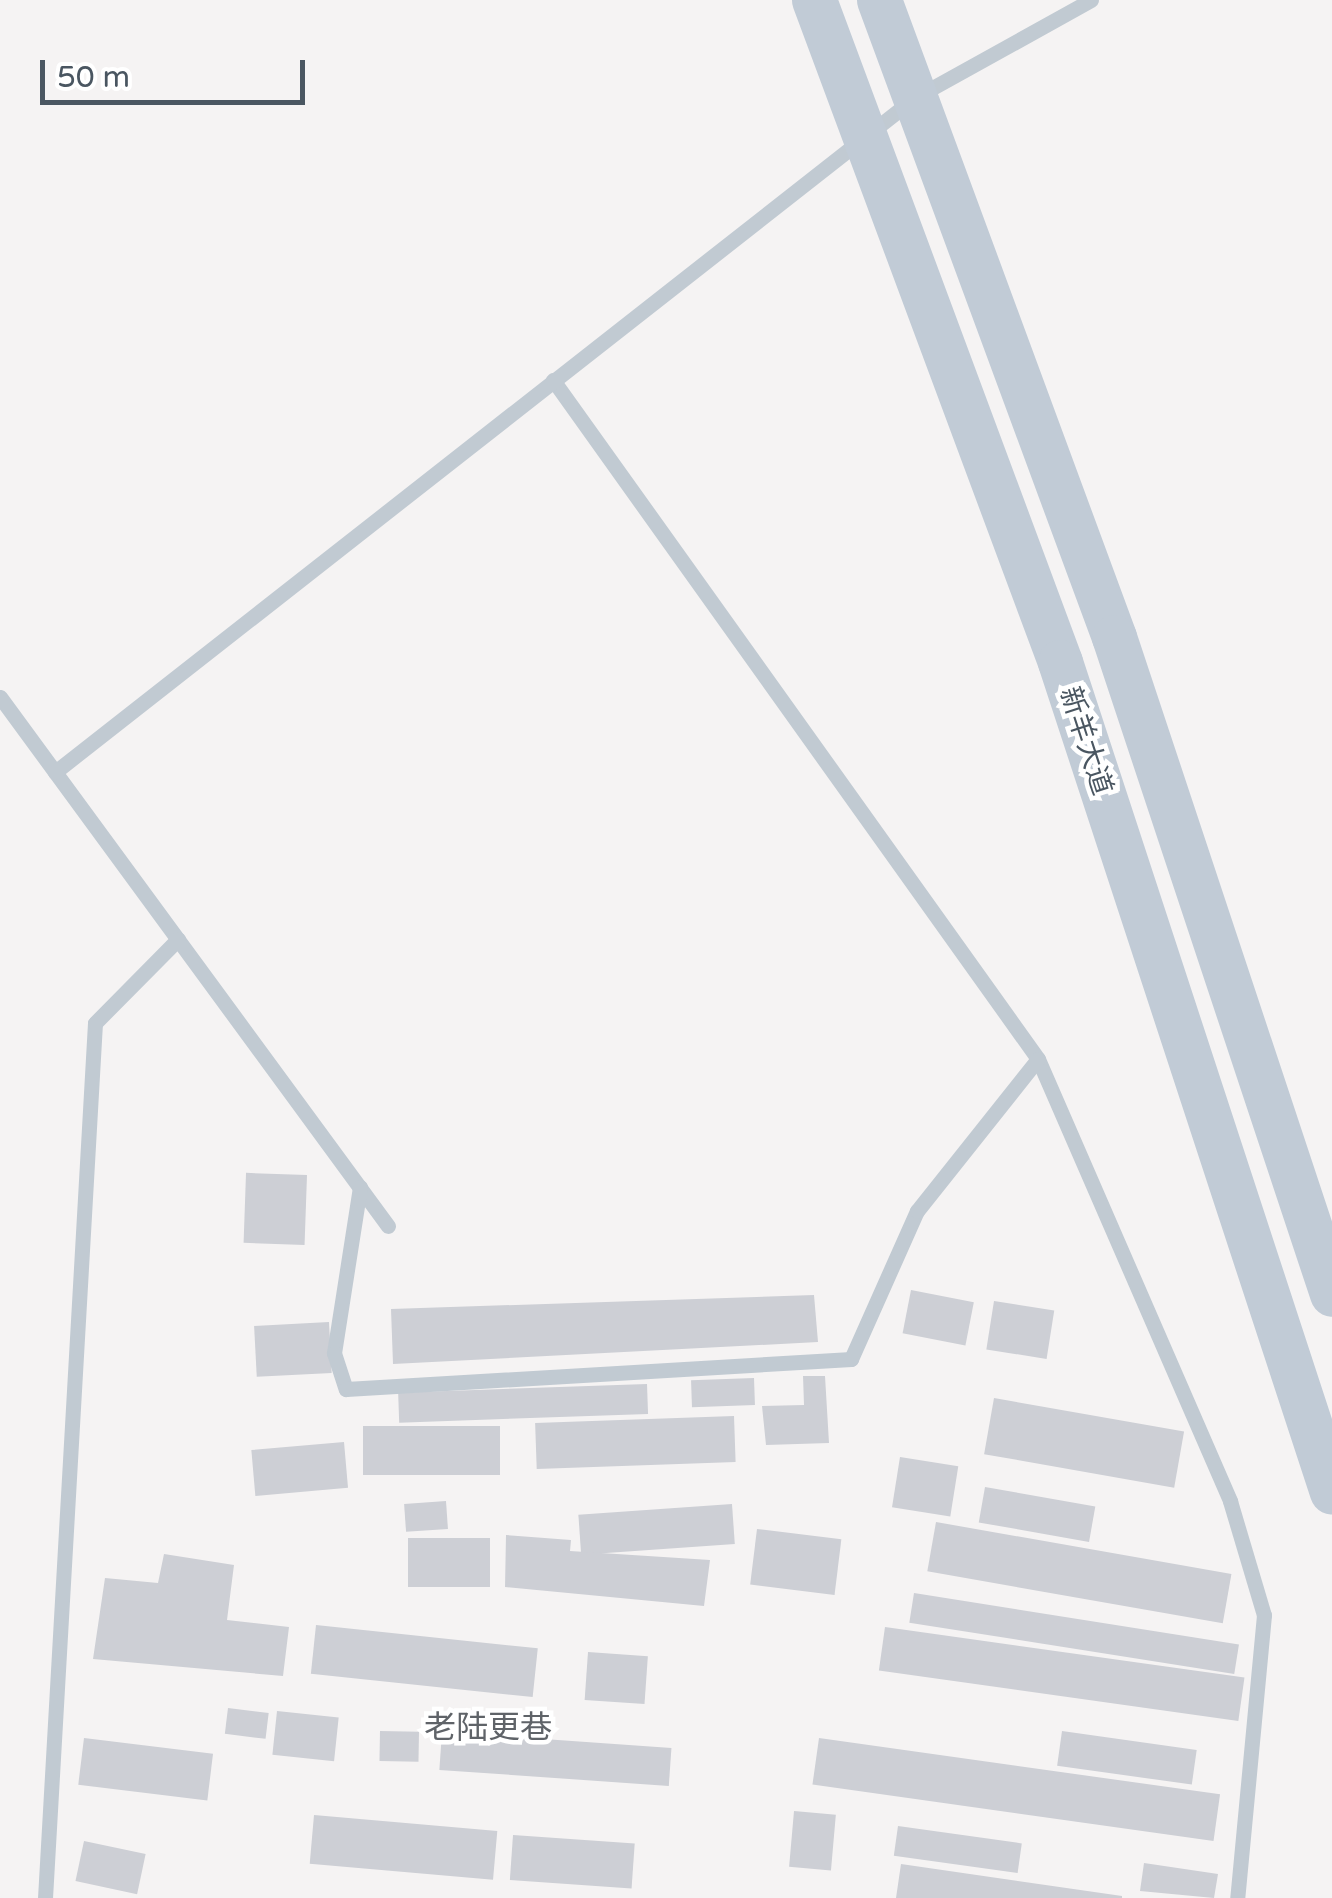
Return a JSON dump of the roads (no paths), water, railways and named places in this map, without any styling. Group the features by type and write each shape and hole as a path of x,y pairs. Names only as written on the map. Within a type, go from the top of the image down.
{"main road":[{"name":"新羊大道","path":"814,0 1060,662 1332,1492"},
{"path":"879,0 1114,638 1332,1294"}],"lane":[{"path":"55,772 916,97 1091,0"},
{"path":"553,380 1038,1059 1230,1501 1264,1616 1237,1898"},
{"path":"0,697 388,1226"},
{"path":"45,1898 95,1023 178,939"},
{"path":"360,1187 334,1353 346,1389 851,1359 917,1210 1038,1059"}],"district":[{"name":"老陆更巷","path":"488,1728"}]}
